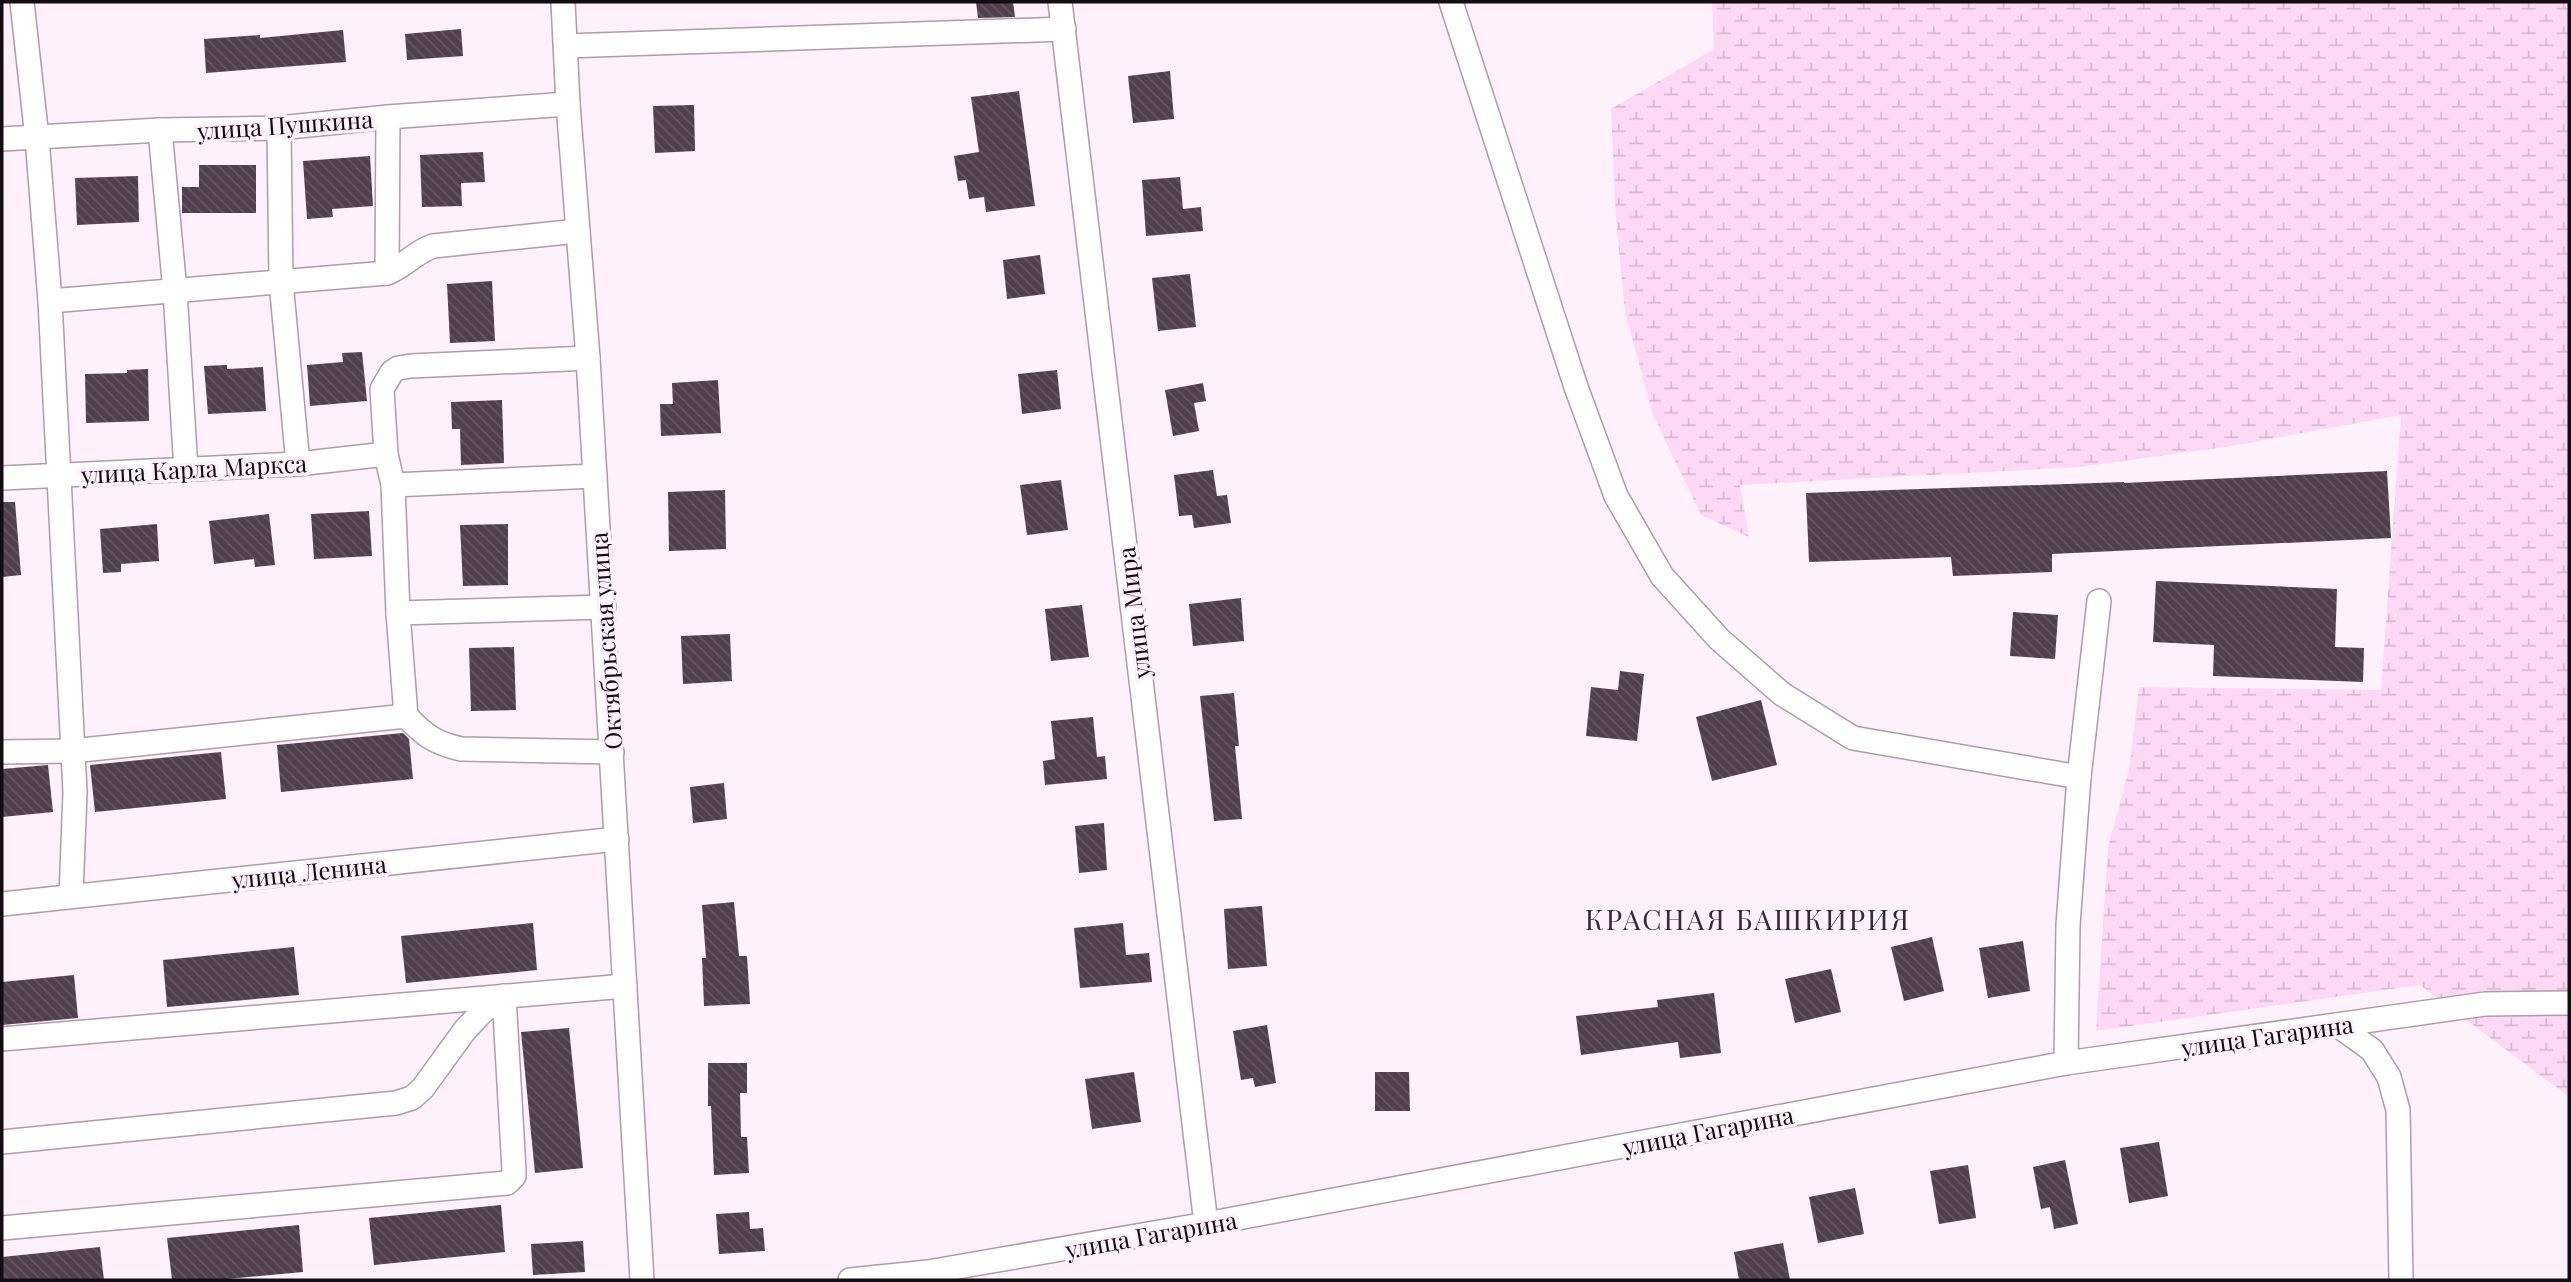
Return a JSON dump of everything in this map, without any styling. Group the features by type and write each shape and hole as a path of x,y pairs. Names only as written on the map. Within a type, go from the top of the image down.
{"street":[{"path":"22,2 37,138 50,301 75,792 71,896"},
{"name":"Октябрьская улица","path":"563,2 568,104 589,358 642,1280"},
{"name":"улица Мира","path":"1060,2 1206,1224"},
{"path":"1451,2 1576,387 1616,496 1662,576 1720,639 1782,694 1853,738 2079,777"},
{"path":"566,46 1063,29"},
{"name":"улица Пушкина","path":"2,139 160,130 279,128 568,104"},
{"path":"387,273 388,117"},
{"path":"279,128 281,282 298,464"},
{"path":"160,130 175,291 186,470"},
{"path":"50,301 387,273 401,267 418,251 433,246 578,231"},
{"path":"589,358 398,368 382,389 386,454 393,485 398,613 406,716 421,732 438,744 461,749 612,752"},
{"name":"улица Карла Маркса","path":"2,478 298,464 386,454"},
{"path":"393,485 595,476"},
{"path":"2066,1063 2068,925 2079,777 2099,601"},
{"path":"398,613 604,607"},
{"path":"2,752 72,751 406,716"},
{"name":"улица Ленина","path":"2,904 617,839"},
{"path":"2,1039 625,986"},
{"path":"2,1142 396,1103 412,1098 423,1088 466,1030 483,1011 503,996"},
{"path":"2,1228 506,1183 514,1170 503,996"},
{"name":"улица Гагарина","path":"850,1280 928,1272 1206,1224 2066,1063 2485,1004 2569,1003"},
{"path":"2337,1025 2371,1050 2389,1077 2398,1110 2401,1280"}],"green space":[{"path":"1712,2 2569,2 2569,1097 2420,985 2096,1031 2108,847 2129,770 2139,687 2381,690 2401,415 2226,447 2079,467 1740,485 1749,537 1701,515 1653,415 1625,312 1616,220 1611,109 1714,49"}],"building":[{"path":"976,2 1013,2 1015,17 978,18"},
{"path":"461,29 463,56 407,60 405,34"},
{"path":"343,30 346,62 206,73 204,39 260,35 260,38"},
{"path":"1170,71 1174,119 1133,123 1128,76"},
{"path":"1019,91 1035,206 986,212 984,197 969,199 966,180 958,181 954,156 979,152 971,97"},
{"path":"694,105 695,151 655,153 653,106"},
{"path":"483,152 485,182 461,183 462,206 422,207 420,155"},
{"path":"370,156 373,206 332,209 333,217 307,219 303,161"},
{"path":"199,165 256,165 256,213 182,213 182,187 199,187"},
{"path":"138,176 139,222 77,225 75,178"},
{"path":"1180,177 1183,209 1201,207 1203,231 1146,236 1142,180"},
{"path":"1040,255 1045,294 1007,299 1003,260"},
{"path":"1190,274 1196,327 1158,331 1152,278"},
{"path":"492,281 495,341 450,343 447,284"},
{"path":"362,352 367,401 310,406 307,365 343,362 342,353"},
{"path":"227,365 227,369 263,367 266,411 208,414 204,366"},
{"path":"148,369 149,421 86,423 85,374 127,373 127,370"},
{"path":"1057,370 1061,409 1022,414 1018,374"},
{"path":"718,380 721,433 661,436 660,404 673,404 672,383"},
{"path":"1203,383 1206,401 1194,403 1199,431 1173,436 1165,390"},
{"path":"502,400 504,463 461,465 460,429 452,429 451,402"},
{"path":"1213,470 1217,496 1227,495 1231,523 1194,528 1192,515 1179,516 1174,475"},
{"path":"2387,471 2391,538 2052,554 2052,572 1953,576 1951,557 1809,562 1806,493"},
{"path":"1061,480 1068,530 1027,535 1020,485"},
{"path":"725,490 726,549 669,551 668,492"},
{"path":"2,502 15,502 21,575 2,577"},
{"path":"369,511 372,556 314,559 311,514"},
{"path":"269,514 275,565 255,567 254,559 214,564 209,521"},
{"path":"157,524 159,561 121,564 121,572 103,573 100,529"},
{"path":"508,524 508,585 463,586 460,525"},
{"path":"2156,581 2337,589 2335,647 2364,648 2363,682 2213,676 2214,645 2153,642"},
{"path":"1241,598 1244,641 1193,646 1189,604"},
{"path":"1082,605 1089,657 1051,661 1045,609"},
{"path":"2013,612 2058,615 2055,659 2010,656"},
{"path":"730,634 732,681 683,684 681,636"},
{"path":"514,647 516,710 471,711 469,648"},
{"path":"1620,671 1644,674 1637,741 1586,736 1591,687 1618,690"},
{"path":"1234,693 1239,746 1235,746 1242,819 1214,821 1200,696"},
{"path":"1761,700 1777,765 1712,781 1696,717"},
{"path":"1093,717 1097,757 1105,756 1107,779 1045,785 1043,761 1055,759 1051,721"},
{"path":"403,733 409,739 413,779 281,792 277,745"},
{"path":"221,752 226,799 95,812 90,765"},
{"path":"48,765 53,812 2,817 2,769"},
{"path":"724,783 727,819 693,823 690,787"},
{"path":"1104,823 1107,870 1079,873 1075,826"},
{"path":"734,902 739,956 747,956 750,1004 704,1006 702,958 706,958 702,905"},
{"path":"1262,906 1267,966 1228,969 1224,909"},
{"path":"533,923 537,970 406,983 401,936"},
{"path":"1123,923 1126,955 1149,953 1152,982 1080,988 1074,928"},
{"path":"1932,937 1944,991 1904,1001 1891,947"},
{"path":"2023,941 2030,991 1988,998 1979,948"},
{"path":"294,947 299,995 167,1007 163,960"},
{"path":"1831,969 1841,1012 1795,1023 1785,979"},
{"path":"74,975 78,1018 2,1025 2,982"},
{"path":"1714,993 1721,1053 1680,1058 1678,1042 1581,1055 1576,1016 1658,1007 1657,1000"},
{"path":"1267,1025 1276,1083 1255,1087 1253,1078 1241,1080 1233,1031"},
{"path":"569,1028 583,1168 535,1173 521,1032"},
{"path":"708,1063 747,1063 747,1093 740,1093 741,1137 747,1137 749,1173 714,1175 711,1106 708,1106"},
{"path":"1134,1072 1141,1122 1092,1129 1085,1079"},
{"path":"1375,1072 1409,1072 1410,1111 1375,1111"},
{"path":"2159,1142 2168,1196 2129,1203 2120,1148"},
{"path":"2065,1160 2078,1224 2054,1229 2050,1207 2041,1209 2033,1167"},
{"path":"1968,1165 1976,1218 1939,1224 1930,1171"},
{"path":"1855,1188 1864,1234 1818,1243 1809,1197"},
{"path":"501,1205 505,1252 374,1265 369,1218"},
{"path":"749,1212 750,1229 763,1228 765,1251 719,1254 716,1214"},
{"path":"299,1225 303,1272 217,1280 172,1280 167,1238"},
{"path":"583,1241 585,1272 533,1275 531,1244"},
{"path":"1783,1243 1790,1280 1739,1280 1734,1252"},
{"path":"100,1247 104,1280 2,1280 2,1257"}],"district":[{"name":"КРАСНАЯ БАШКИРИЯ","path":"1748,918"}]}
